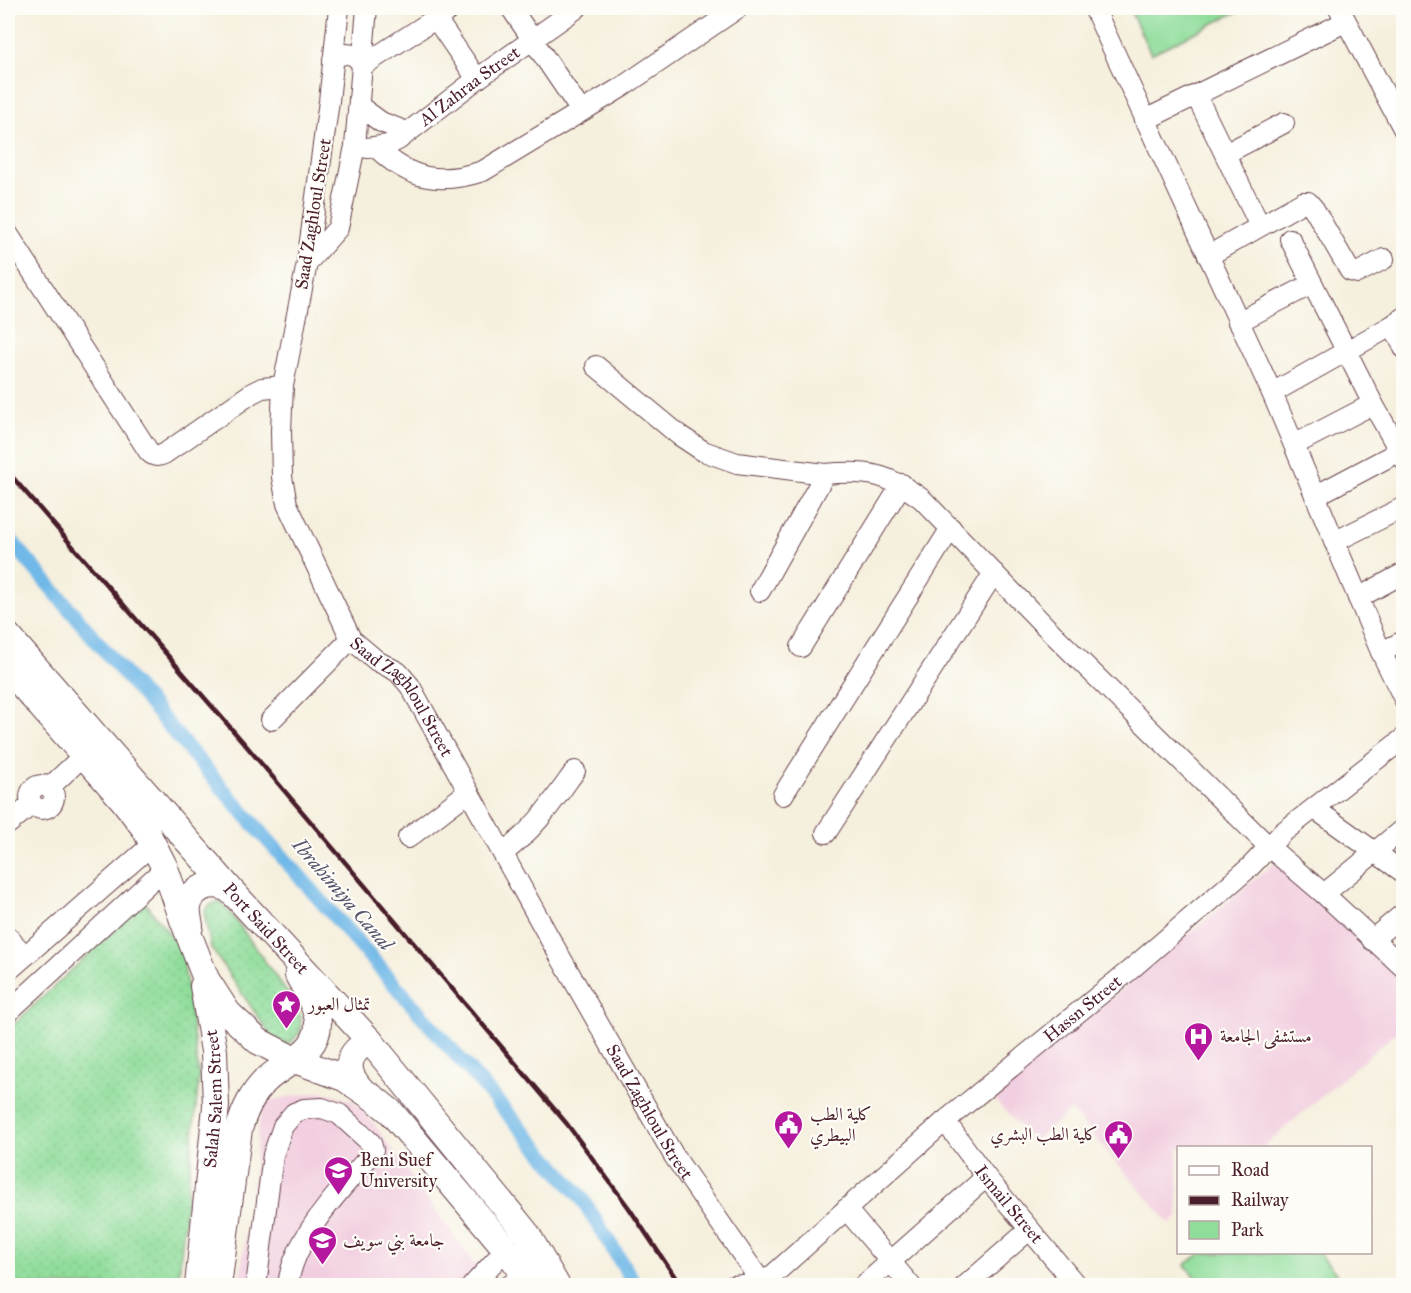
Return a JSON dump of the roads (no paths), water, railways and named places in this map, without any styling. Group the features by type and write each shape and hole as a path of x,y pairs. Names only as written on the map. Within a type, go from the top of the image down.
{"main road":[{"name":"Port Said Street","path":"8,636 236,896 369,1041 527,1234 557,1286"},
{"path":"8,669 136,815 154,843 158,874 216,997 243,1028 258,1041 295,1060 328,1071 359,1087"},
{"name":"Salah Salem Street","path":"198,1286 216,1106 213,1042 187,914 192,895 200,888 220,885 229,889 236,896"},
{"name":"Salah Salem Street","path":"218,1286 242,1119 250,1101 265,1080 306,1052 317,1031 318,1020 315,1010 286,950"},
{"path":"369,1041 359,1046 352,1055 349,1066 351,1078 405,1127 506,1249 523,1282"}],"street":[{"name":"Saad Zaghloul Street","path":"307,263 338,228 355,146 367,8"},
{"path":"333,60 341,54 350,54 358,58 362,66 452,8"},
{"path":"511,8 581,111"},
{"name":"Al Zahraa Street","path":"377,148 398,140 477,79 577,8"},
{"path":"355,146 377,148 391,162 426,177 445,179 464,177 483,171 622,87 738,8"},
{"path":"1094,8 1272,393 1381,652 1404,699"},
{"path":"1145,120 1196,95 1342,15 1404,130"},
{"name":"Saad Zaghloul Street","path":"338,17 307,263 283,386 280,431 282,477 288,504 351,639 377,661 398,672 410,686 674,1156 763,1284"},
{"path":"338,17 342,34 350,37 359,35 366,28"},
{"path":"436,19 477,79"},
{"path":"1196,95 1260,226"},
{"path":"360,106 381,122 407,132"},
{"path":"1225,154 1284,123"},
{"path":"1208,256 1304,202 1308,202 1350,271 1356,273 1384,259"},
{"path":"8,234 153,456 164,454 252,393 262,388 283,386"},
{"path":"1290,239 1373,404 1402,455 1315,496"},
{"path":"1238,322 1312,284"},
{"path":"1272,393 1399,321 1404,348"},
{"path":"596,366 679,435 703,450 737,463 825,474 863,473 882,476 902,484 922,499 1052,633 1269,847 1404,968"},
{"path":"1294,445 1373,404"},
{"path":"760,591 825,474"},
{"path":"801,647 902,484"},
{"path":"1334,542 1404,507"},
{"path":"783,795 951,528"},
{"path":"826,833 994,573"},
{"path":"1359,598 1404,573"},
{"path":"271,720 351,639"},
{"path":"1381,652 1404,641"},
{"name":"Hassn Street","path":"763,1284 945,1121 1130,970 1250,867 1282,833 1404,738"},
{"path":"8,824 31,805 29,799 33,788 44,785 50,787 84,755"},
{"path":"503,853 521,840 541,819 574,771"},
{"path":"408,838 468,792"},
{"path":"1315,809 1404,873"},
{"path":"1324,894 1404,828"},
{"path":"8,971 154,843"},
{"path":"8,1012 158,874 133,861"},
{"path":"1372,940 1404,913"},
{"path":"8,937 25,956"},
{"path":"256,1286 273,1155 283,1126 294,1113 304,1109 322,1108 339,1114 371,1143 373,1150 319,1218 296,1254 288,1286"},
{"name":"Ismail Street","path":"945,1121 986,1177 1077,1285"},
{"path":"863,1286 986,1177"},
{"path":"846,1209 911,1286"},
{"path":"965,1286 1029,1230"},
{"path":"472,1286 506,1249"},
{"path":"733,1286 763,1284"}],"waterway":[{"name":"Ibrahimiya Canal","path":"8,537 221,787 581,1197 636,1286"}],"railway":[{"path":"8,472 243,742 567,1124 629,1208 681,1286"}],"place":[{"name":"تمثال العبور","path":"287,1030"},
{"name":"مستشفى الجامعة","path":"1199,1062"},
{"name":"كلية الطب البيطري","path":"789,1150"},
{"name":"كلية الطب البشري","path":"1119,1160"},
{"name":"Beni Suef University","path":"339,1196"},
{"name":"جامعة بني سويف","path":"322,1266"}]}
